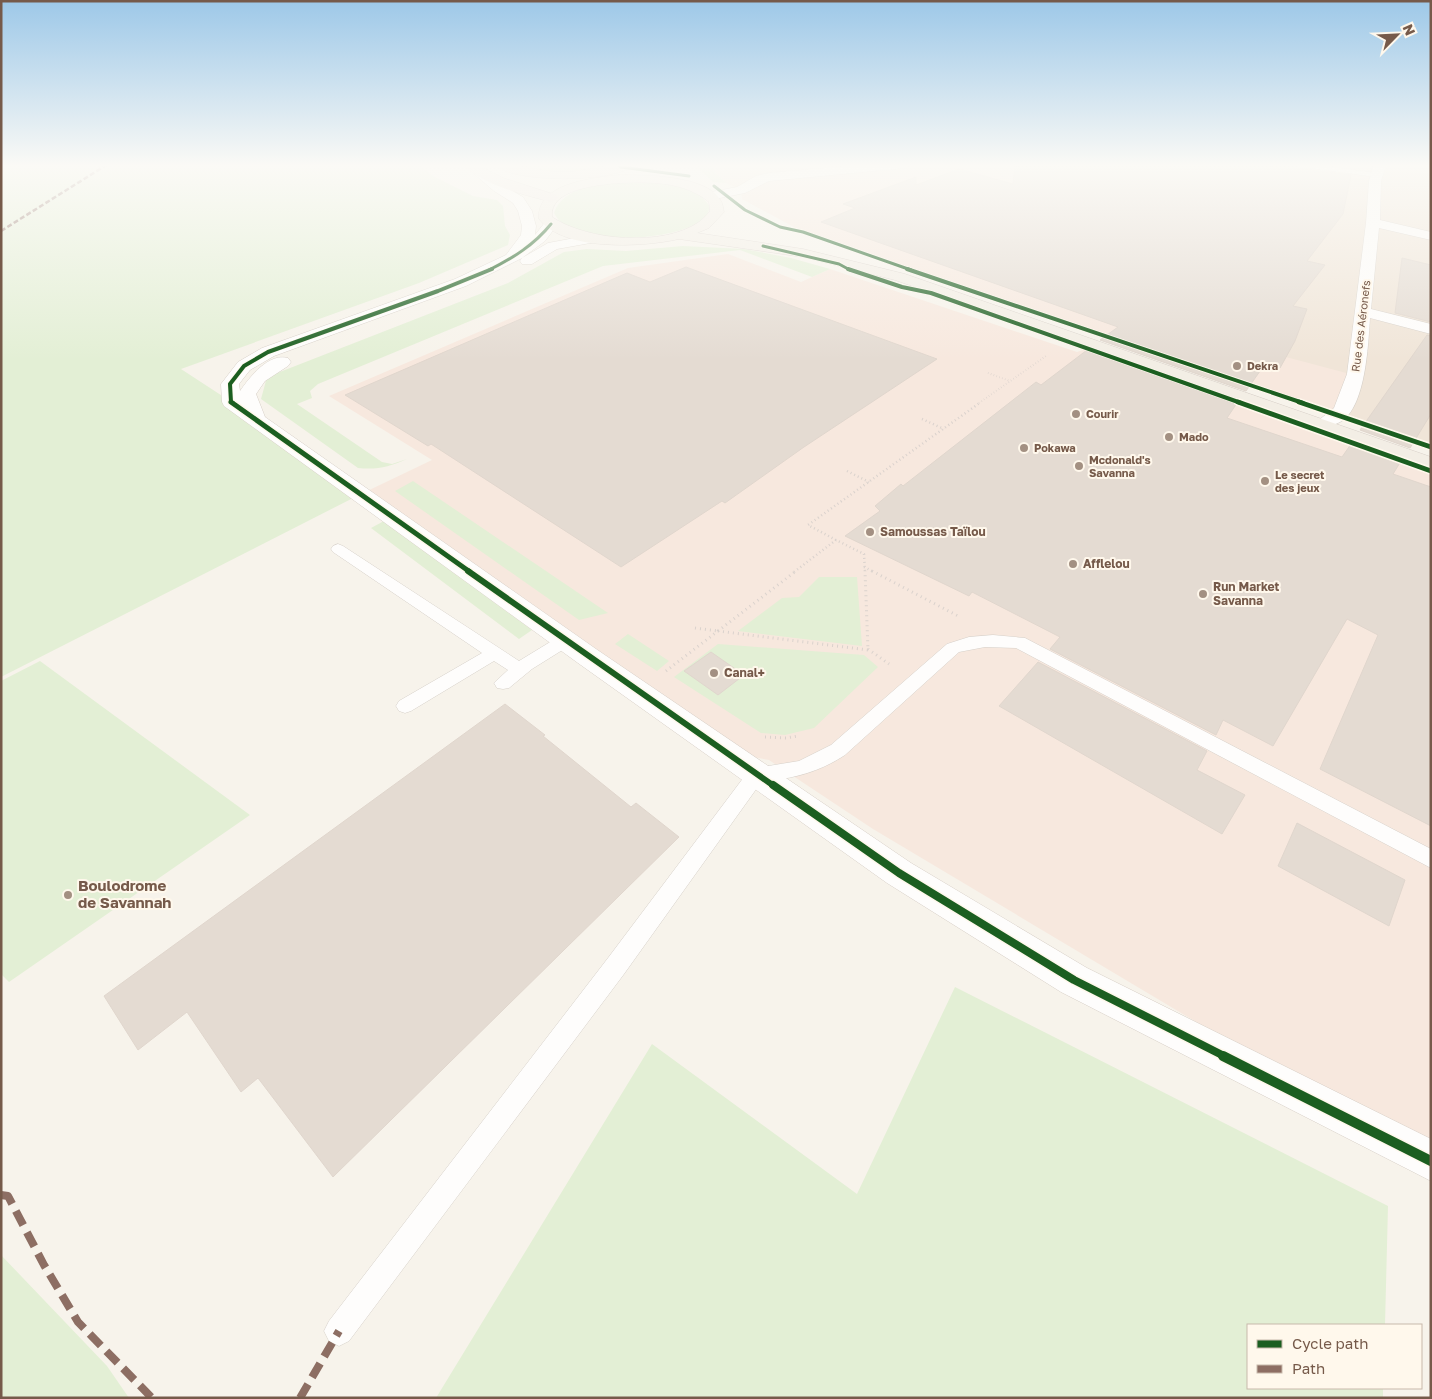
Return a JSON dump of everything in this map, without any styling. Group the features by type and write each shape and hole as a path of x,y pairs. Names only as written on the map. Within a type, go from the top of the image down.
{"main road":[{"path":"560,229 567,233 591,239 627,241 679,235 695,229"},
{"path":"731,229 746,236 834,252 951,286 1330,420 1376,439 1431,458"},
{"path":"679,235 803,253 900,277 1431,464"}],"street":[{"path":"510,258 528,234 529,229"},
{"path":"548,229 545,234 510,258 471,279 268,352 244,366 230,384 231,402 899,873 1074,980 1431,1161"},
{"name":"Rue des Aéronefs","path":"1330,420 1342,411 1356,374 1362,311 1373,229"},
{"path":"1399,229 1431,236"},
{"path":"256,418 248,394 259,377 283,361 486,284 553,246 591,239"},
{"path":"1362,311 1431,330"}],"lane":[{"path":"338,549 520,670"},
{"path":"339,1331 616,966 757,774 794,771 820,762 838,750 953,648 966,642 991,639 1019,642 1431,859"},
{"path":"503,683 566,640"},
{"path":"405,706 494,653"}],"path":[{"path":"868,649 864,554 808,525 1051,353"},
{"path":"988,373 1010,381"},
{"path":"922,419 944,428"},
{"path":"847,471 869,482"},
{"path":"664,673 836,540"},
{"path":"864,568 964,619 957,622"},
{"path":"695,628 868,649 889,664"},
{"path":"882,670 896,658"},
{"path":"759,737 786,738 801,735"}],"shaded area":[{"path":"798,229 1254,229 1199,334 1350,374 1334,415"},
{"path":"1253,229 1431,229 1431,447 1334,415 1198,334"},
{"path":"728,254 801,282 830,269 1077,352 1089,348 1431,471 1431,1153 1280,1072 873,829 769,760 726,752 361,494 432,460 329,396 628,268"}],"green space":[{"path":"1,229 507,229 510,235 508,245 419,283 181,369 256,418 361,494 1,677"},
{"path":"575,229 683,229 656,236 634,238 591,234"},
{"path":"683,246 744,249 791,258 830,269 812,277 740,250 603,266 318,384 310,391 312,398 297,404 382,462 392,464 407,459 394,464 383,467 371,469 358,468 261,399 267,377 508,283 564,252 587,249 626,251"},
{"path":"413,481 608,613 579,620 395,491"},
{"path":"384,521 532,630 519,639 371,528"},
{"path":"819,577 857,577 862,646 738,631 782,598 799,597"},
{"path":"628,634 669,661 657,671 615,644"},
{"path":"718,644 864,655 878,667 814,728 785,735 761,733 674,677"},
{"name":"Boulodrome de Savannah","path":"40,661 250,815 9,982 1,974 1,681"},
{"path":"955,987 1388,1206 1385,1324 1247,1324 1247,1389 1383,1389 1383,1398 436,1398 652,1044 857,1194"},
{"path":"1,1255 107,1366 129,1398 1,1398"}],"building":[{"path":"842,229 1331,229 1307,261 1325,265 1293,306 1307,309 1295,341 1280,368 1265,364 1246,391 1100,340 1118,327"},
{"path":"1402,258 1431,265 1431,322 1395,313"},
{"path":"686,267 937,359 804,447 725,503 722,501 621,567 431,444 428,446 345,395 627,273 650,282"},
{"path":"1427,335 1431,336 1431,414 1410,448 1360,430"},
{"name":"Run Market Savanna","path":"1087,350 1237,403 1227,418 1342,457 1351,444 1401,461 1393,474 1431,487 1431,826 1320,769 1378,635 1347,619 1273,746 1223,720 1216,735 1050,649 1060,637 972,592 969,596 845,536 880,511 875,506 901,484 903,486 1036,382 1041,385"},
{"name":"Canal+","path":"711,652 744,675 718,695 684,671"},
{"path":"1038,662 1207,751 1197,770 1245,795 1222,834 999,706"},
{"path":"505,704 631,807 636,803 679,837 333,1177 258,1078 241,1092 187,1012 138,1050 104,996"},
{"path":"1297,823 1405,880 1389,926 1278,866"}],"marked path":[{"path":"1,1195 8,1196 44,1265 78,1322 152,1398"},
{"path":"300,1398 339,1331"}],"cycle path":[{"path":"547,229 540,238 524,251 483,273 268,352 244,366 230,384 231,402 587,656 899,873 1074,980 1431,1161"},
{"path":"791,229 1431,447"},
{"path":"763,246 839,264 854,272 902,287 931,293 1431,471"}],"place":[{"name":"Dekra","path":"1237,366"},
{"name":"Courir","path":"1076,414"},
{"name":"Mado","path":"1169,437"},
{"name":"Pokawa","path":"1024,448"},
{"name":"Mcdonald's Savanna","path":"1079,466"},
{"name":"Le secret des jeux","path":"1265,481"},
{"name":"Samoussas Taïlou","path":"870,532"},
{"name":"Afflelou","path":"1073,564"},
{"name":"Run Market Savanna","path":"1203,594"},
{"name":"Canal+","path":"714,673"},
{"name":"Boulodrome de Savannah","path":"68,895"}]}
